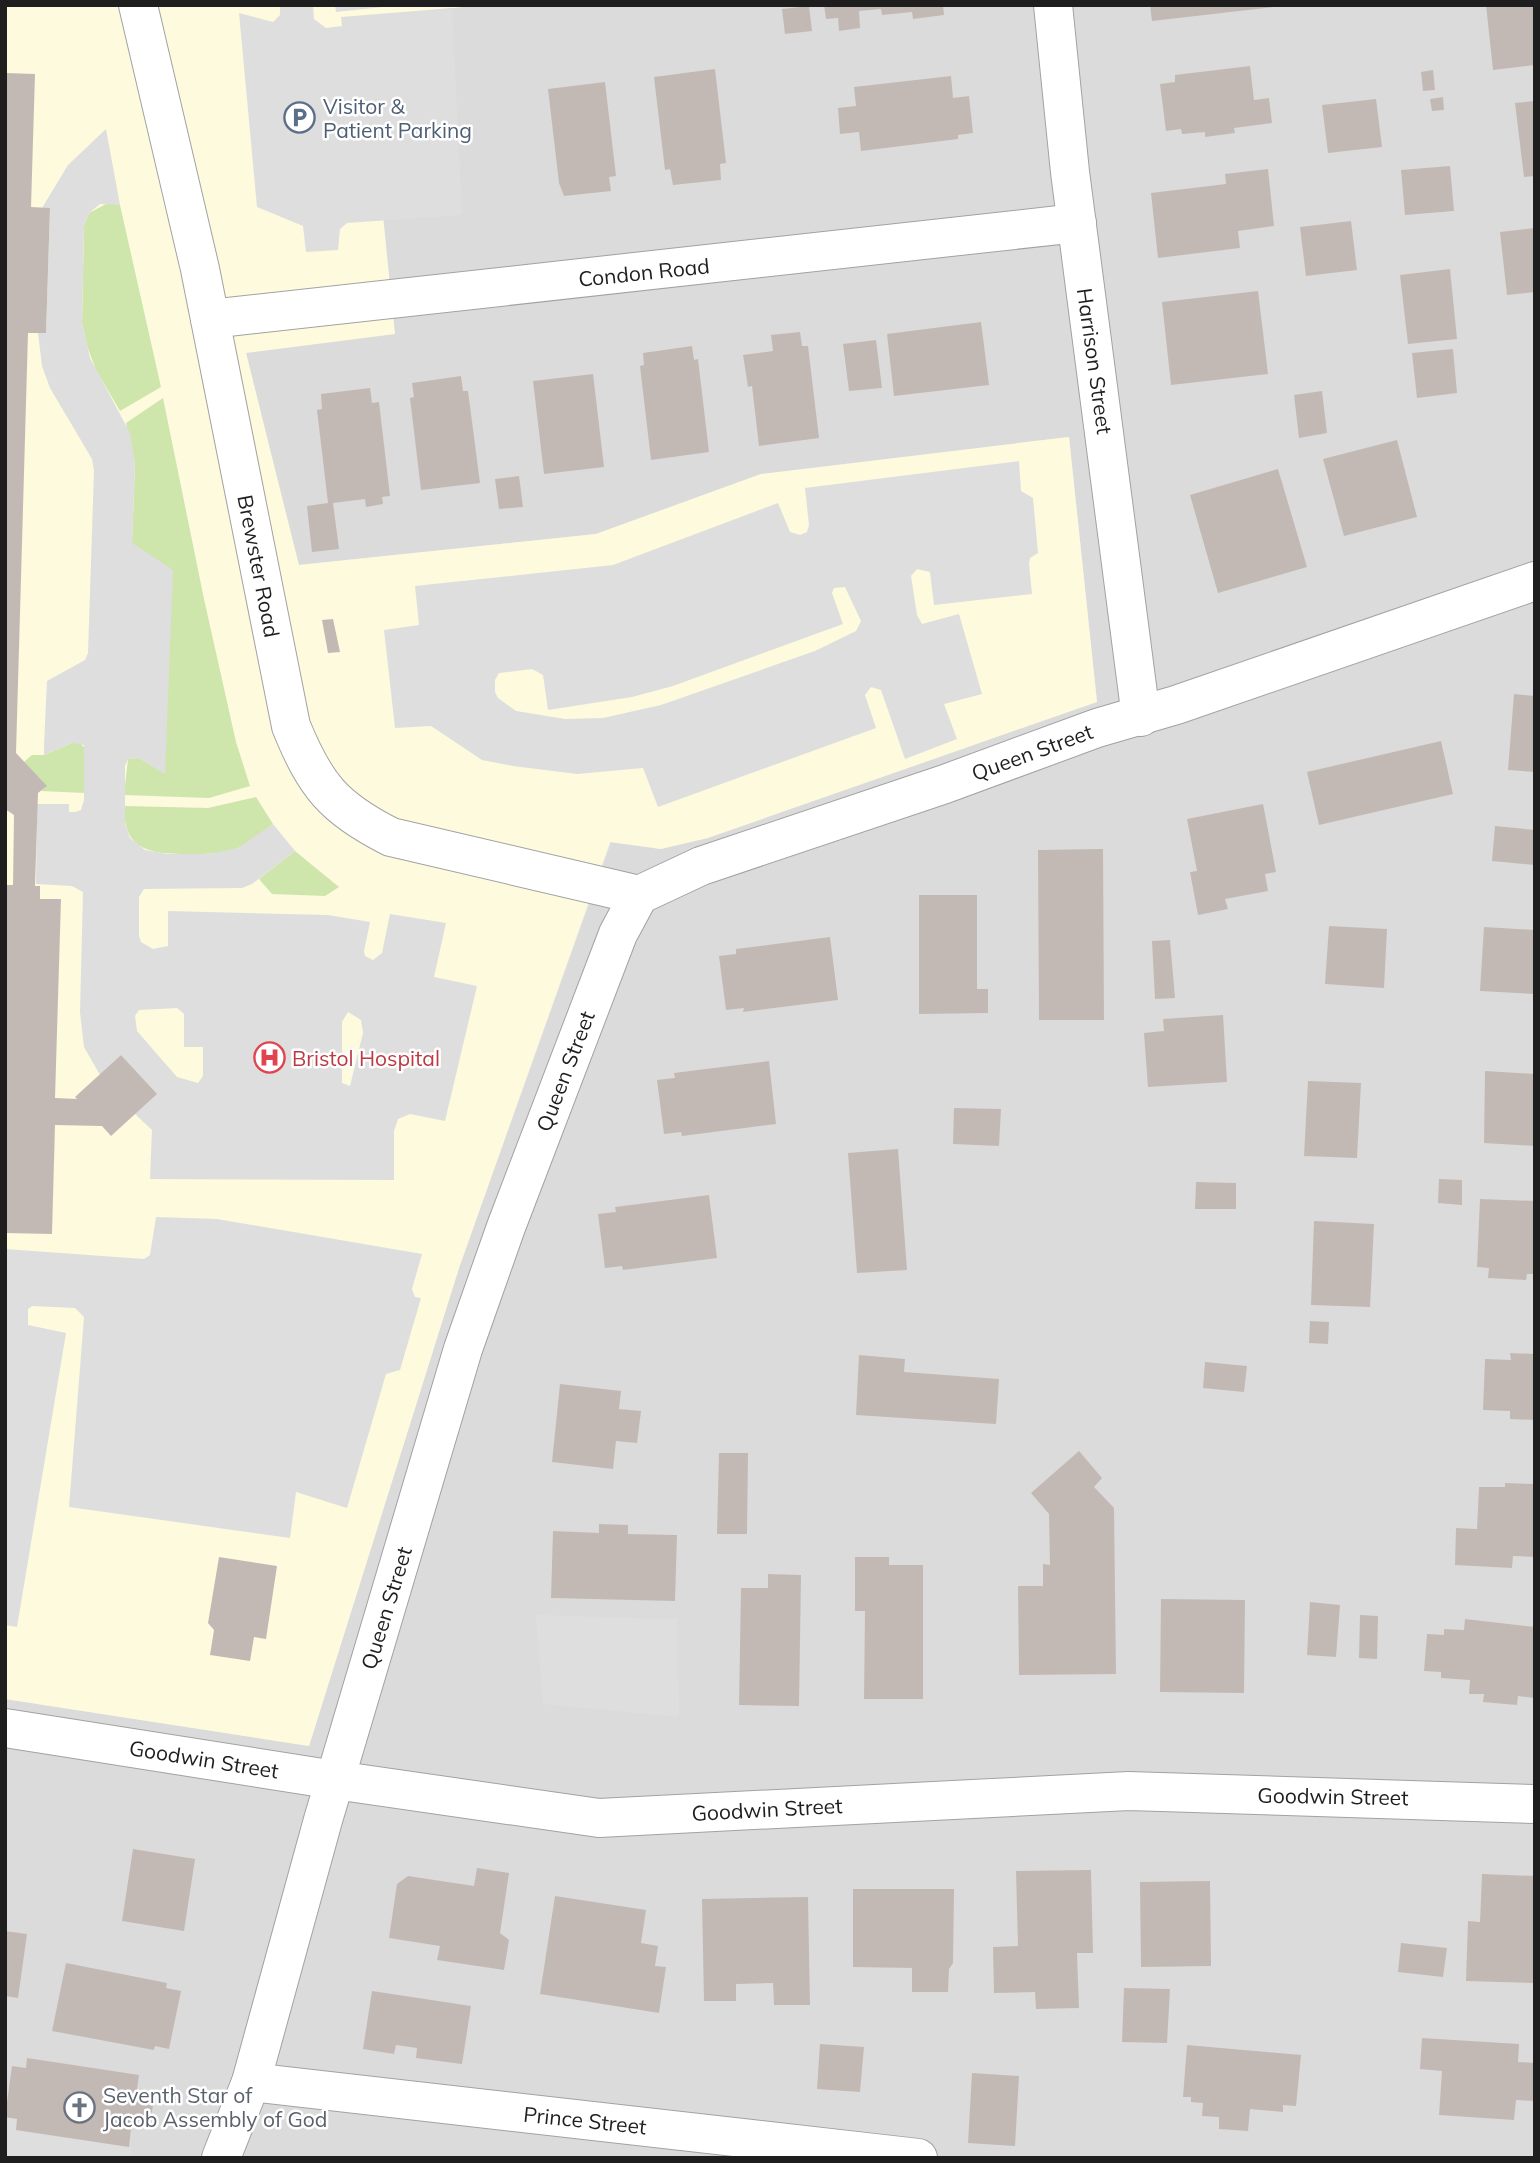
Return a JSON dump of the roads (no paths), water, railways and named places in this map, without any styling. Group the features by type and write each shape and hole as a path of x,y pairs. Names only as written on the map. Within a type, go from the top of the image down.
{"street":[{"name":"Brewster Road","path":"138,5 210,319 290,726 306,763 325,793 362,823 391,837 639,895"},
{"name":"Harrison Street","path":"1052,5 1077,223 1141,717"},
{"name":"Condon Road","path":"210,319 1077,223"},
{"name":"Queen Street","path":"221,2158 251,2082 335,1780 463,1349 506,1227 613,946 639,895 701,866 945,784 1097,728 1141,717 1535,581"},
{"name":"Goodwin Street","path":"5,1728 599,1818 1129,1791 1535,1804"},
{"name":"Prince Street","path":"251,2082 918,2158"}],"place":[{"name":"Visitor & Patient Parking","path":"300,118"},
{"name":"Bristol Hospital","path":"269,1058"},
{"name":"Seventh Star of Jacob Assembly of God","path":"80,2107"}]}
